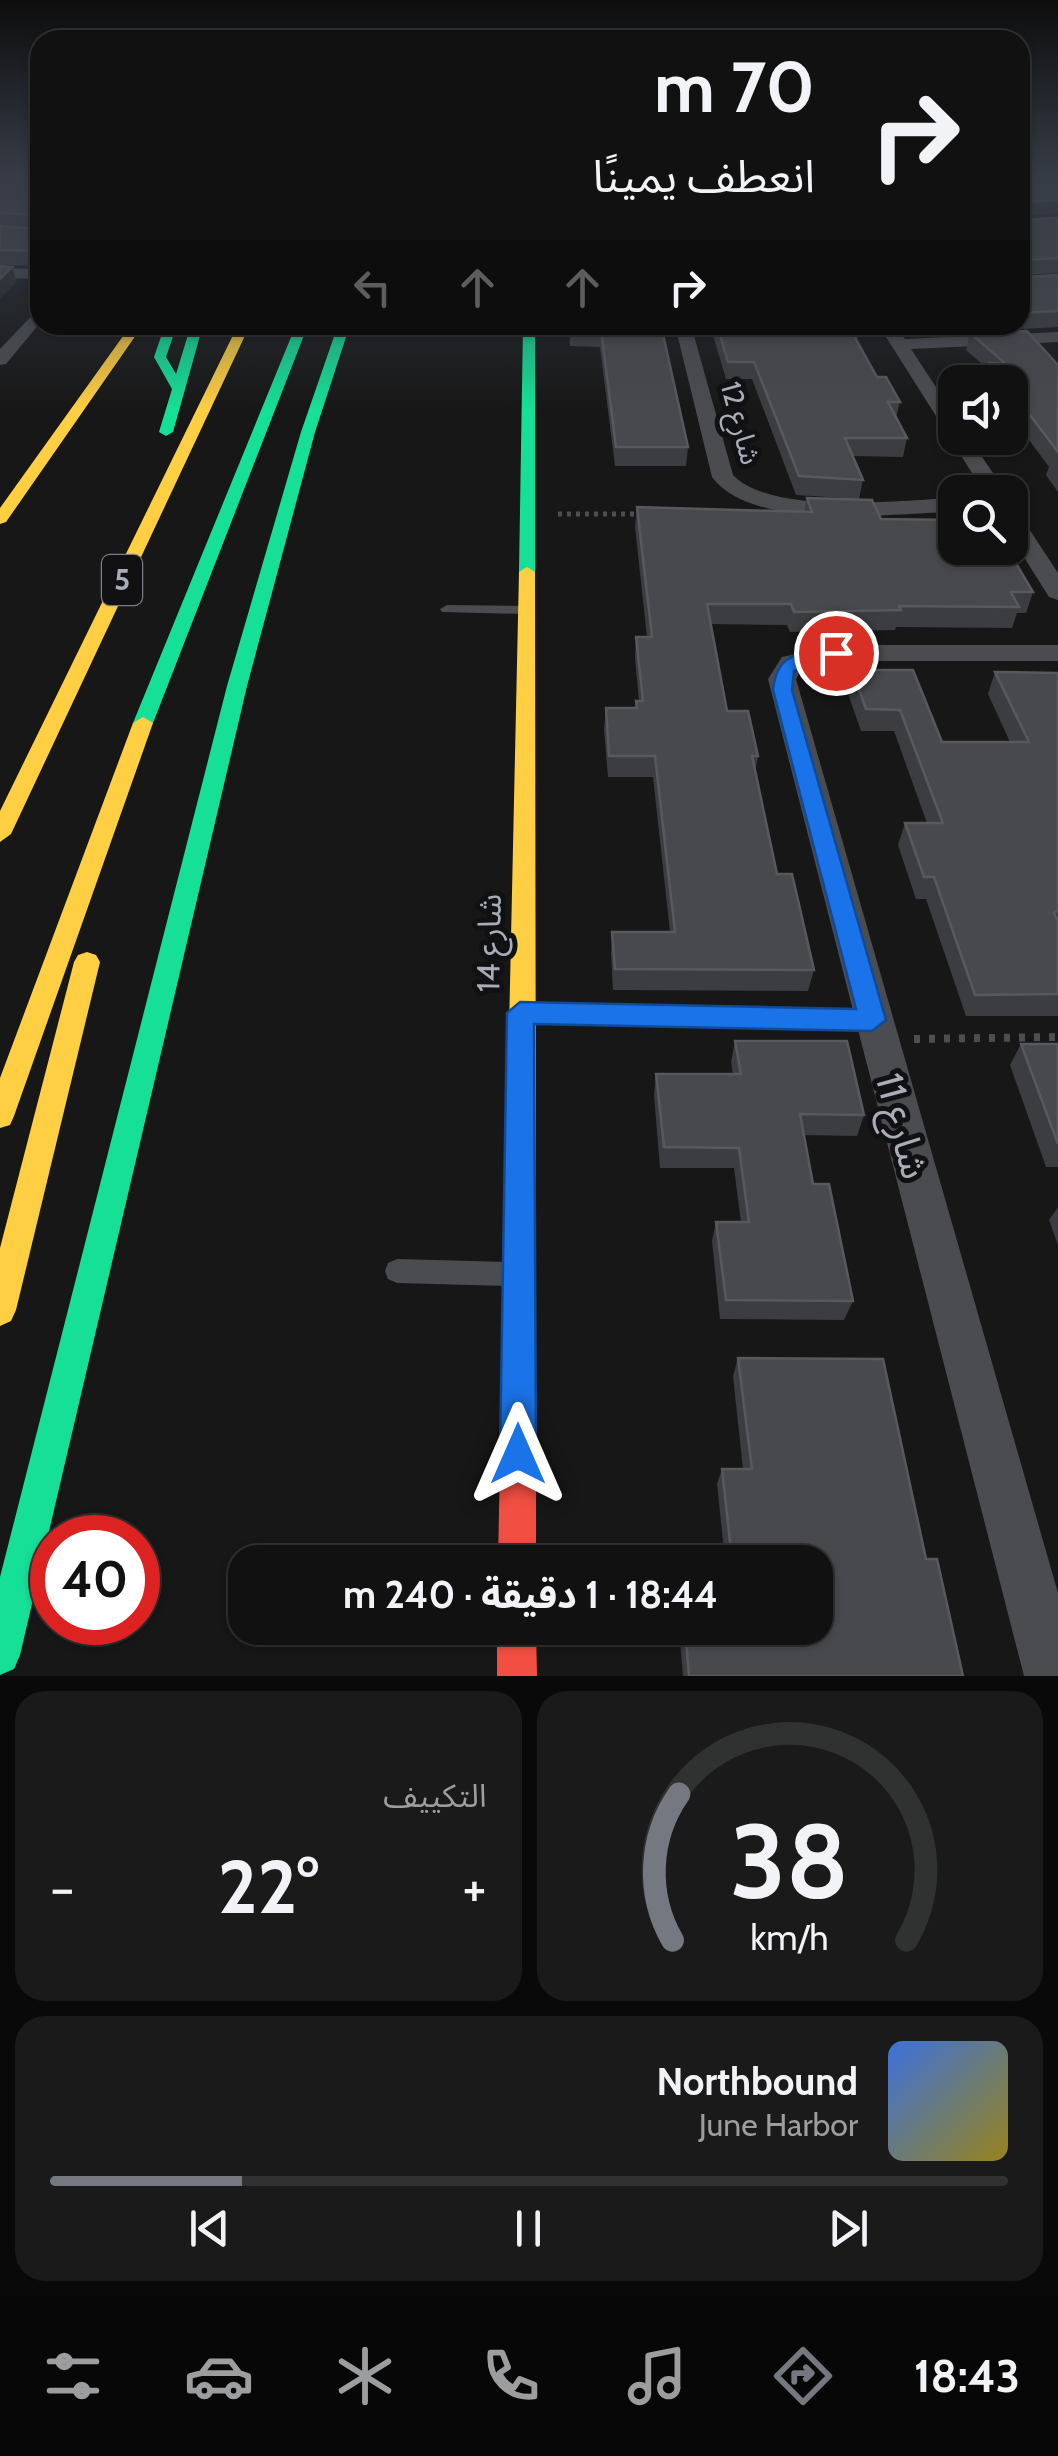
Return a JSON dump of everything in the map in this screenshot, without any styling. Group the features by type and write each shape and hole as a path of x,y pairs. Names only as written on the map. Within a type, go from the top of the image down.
{"main road":[{"path":"0,517 130,335"},
{"path":"166,335 159,356 176,386"},
{"name":"5","path":"154,513 176,386 194,335"},
{"name":"5","path":"0,834 239,335"},
{"name":"5","path":"0,1116 119,782 298,335"},
{"path":"0,1654 238,686 308,432 341,335"},
{"name":"شارع 14","path":"518,1545 529,335"},
{"path":"0,1310 94,932 119,782"},
{"path":"517,1645 517,1676"}],"street":[{"path":"0,273 30,274"},
{"path":"0,360 8,344 30,322"},
{"name":"شارع 12","path":"687,335 723,477 730,489 768,504 938,505"},
{"path":"894,335 938,403"},
{"path":"900,344 1058,337"},
{"path":"1028,545 1058,592"},
{"name":"شارع 11","path":"1053,1676 782,690 784,669 804,658 836,653 1058,653"}],"lane":[{"path":"447,610 525,610"},
{"path":"520,1013 875,1030"},
{"path":"397,1271 518,1275"}],"path":[{"path":"526,513 640,514"},
{"path":"875,1030 1058,1038"}],"building":[{"path":"1030,254 1058,254 1058,258 1030,260"},
{"path":"0,266 12,267 0,279"},
{"path":"1058,275 1058,311 1030,312 1030,277"},
{"path":"1030,334 1058,365 1058,452 1028,413 1028,365 992,365 1006,364 972,335"},
{"path":"602,335 663,335 688,447 616,447"},
{"path":"720,335 854,335 877,377 886,377 900,402 888,402 907,438 845,438 863,480 799,476 754,362 728,362"},
{"path":"807,498 872,500 881,519 938,520 938,565 1017,565 1033,592 1011,592 1019,607 899,606 901,610 794,612 791,604 707,604 727,711 748,711 758,756 752,756 777,874 792,874 814,970 615,969 612,932 675,932 655,756 609,756 606,708 637,708 636,701 643,701 636,637 652,637 637,507 812,512"},
{"path":"852,670 913,670 942,742 1029,742 995,672 1058,673 1058,911 1054,913 1058,921 1058,994 975,995 934,877 924,877 905,823 943,823 900,710 866,709"},
{"path":"735,1041 847,1041 864,1115 800,1114 813,1184 829,1184 853,1301 726,1300 716,1222 749,1222 739,1148 664,1147 656,1074 741,1074"},
{"path":"1021,1044 1058,1044 1058,1144"},
{"path":"738,1358 883,1359 926,1559 937,1559 963,1676 689,1676 686,1645 833,1645 833,1545 730,1545 722,1469 752,1469"}],"traffic: fast":[{"path":"168,335 160,357 177,387"},
{"path":"166,432 194,335"},
{"path":"143,723 298,335"},
{"path":"0,1655 237,686 308,432 341,335"},
{"path":"527,572 529,335"}],"traffic: slow":[{"path":"0,519 130,335"},
{"path":"0,834 239,335"},
{"path":"520,1259 527,572"},
{"path":"0,1116 143,723"},
{"path":"0,1310 87,962"}],"traffic: jam":[{"path":"517,1545 520,1259"},
{"path":"517,1645 517,1676"}],"route":[{"path":"518,1454 520,1013 872,1020 782,690 784,669 792,663 836,653"}]}
